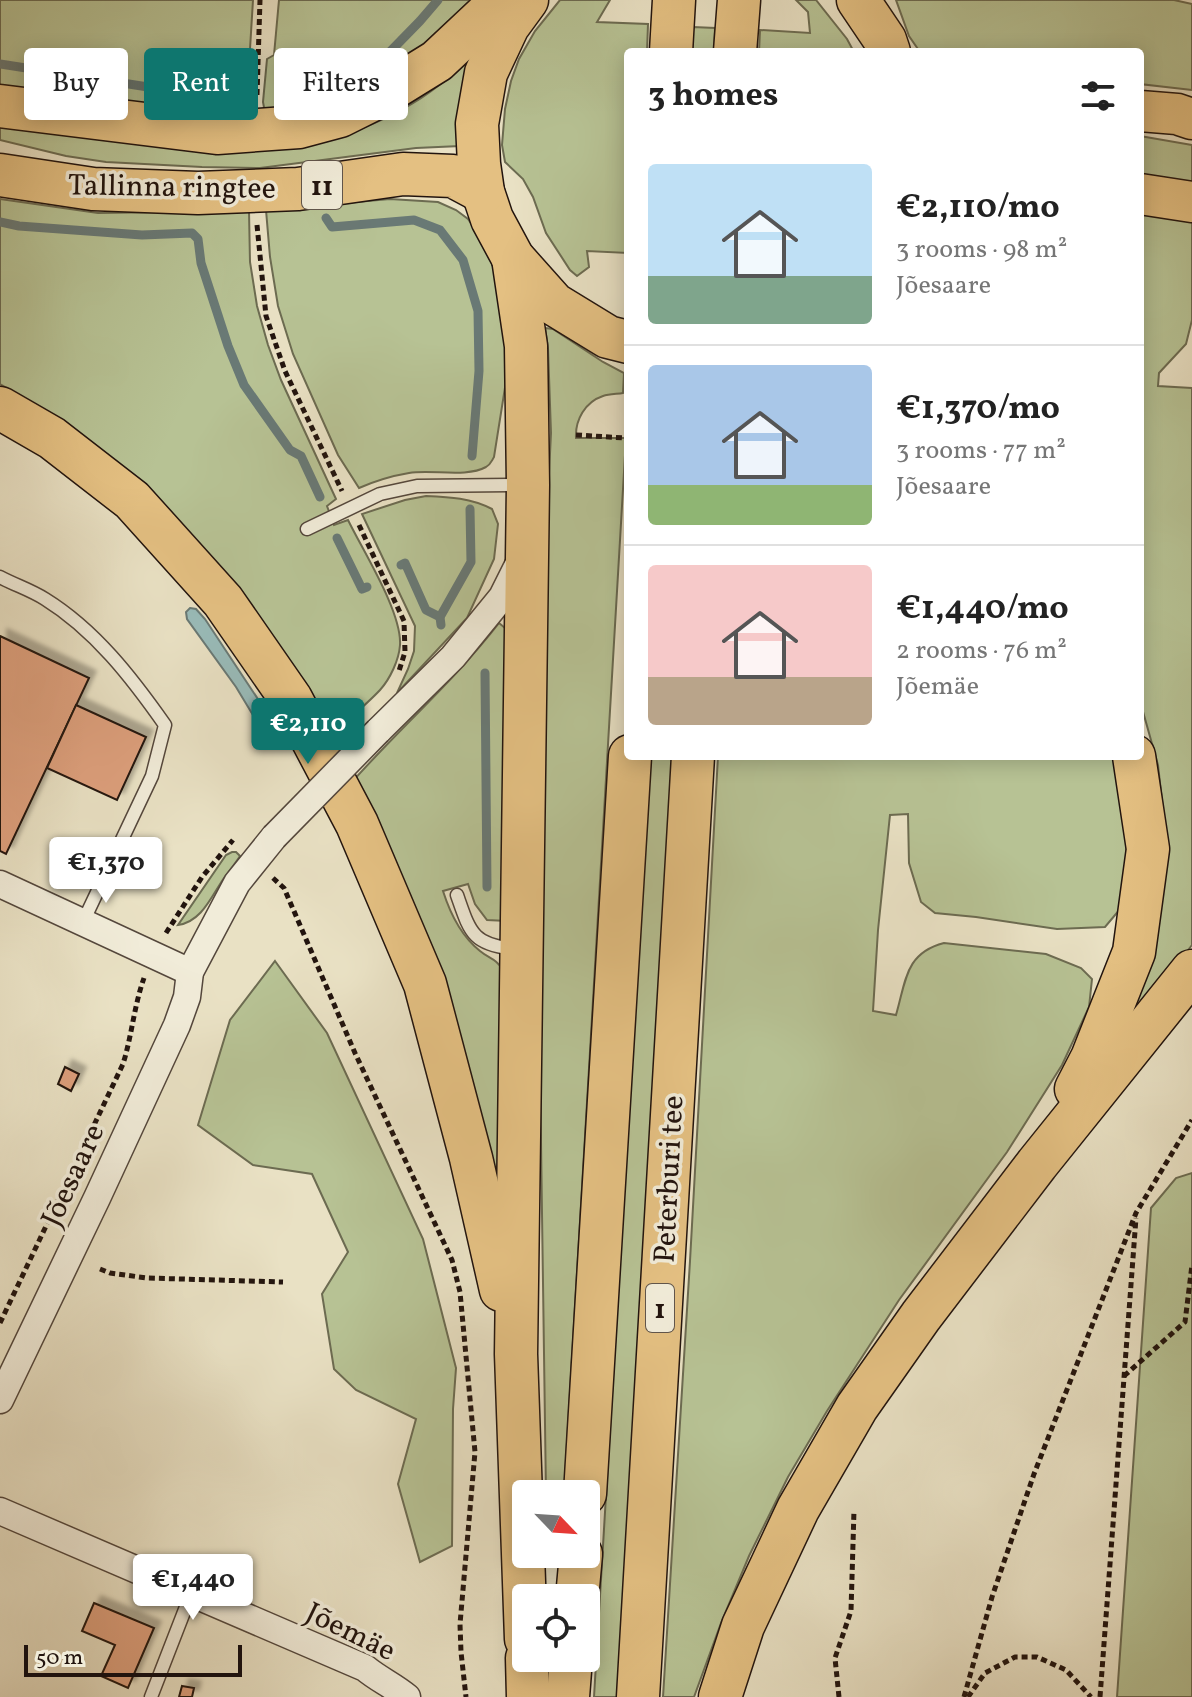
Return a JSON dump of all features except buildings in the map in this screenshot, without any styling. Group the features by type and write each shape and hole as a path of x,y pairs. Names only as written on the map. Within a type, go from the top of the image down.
{"highway":[{"name":"Tallinna ringtee","path":"0,106 217,133 299,127 340,116 382,95 437,61 486,15 513,0"},
{"path":"527,0 508,26 486,73 477,124 483,192 492,219 513,258 554,304 608,337 624,341"},
{"path":"858,0 887,46"},
{"path":"877,0 887,46"},
{"name":"Tallinna ringtee","path":"0,175 93,189 198,193 298,189 403,174 453,176 483,192"},
{"path":"513,258 526,346 528,485 516,1354 524,1584"},
{"path":"0,408 52,438 132,500 223,601 291,699 357,824 425,984 471,1158 516,1354"},
{"name":"Peterburi tee","path":"586,1480 630,760"},
{"name":"Peterburi tee","path":"638,1697 693,760"},
{"path":"1037,1164 1092,1058 1134,952 1148,849 1135,760"},
{"path":"720,1697 743,1626 798,1509 857,1407 921,1316 1037,1164 1192,971"},
{"path":"527,1672 528,1697"},
{"path":"568,1697 570,1672"}],"main road":[{"path":"1144,111 1177,114 1192,119"},
{"path":"1144,195 1192,202"}],"street":[{"name":"Jõesaare","path":"0,1400 177,1025 187,997 190,972 237,883 274,837 453,657 502,597 527,549"},
{"path":"0,884 190,972"},
{"name":"Jõemäe","path":"0,1511 365,1668 407,1697"}],"lane":[{"path":"307,529 380,494 417,486 528,485"},
{"path":"0,577 45,599 88,631 139,688 165,725 152,776 83,922"},
{"path":"457,895 468,927 482,941 496,947 522,950"},
{"path":"151,1697 191,1594"}],"path":[{"path":"258,55 260,0"},
{"path":"257,216 266,316 285,371 404,621 405,652 395,681"},
{"path":"576,435 624,438"},
{"path":"0,1323 123,1064 135,1006 154,955 202,877 233,840"},
{"path":"265,871 284,888 355,1053 432,1213 455,1270 460,1292 475,1452 460,1624 466,1697"},
{"path":"966,1697 992,1597 1034,1474 1136,1213 1192,1120"},
{"path":"1100,1697 1136,1213"},
{"path":"1124,1377 1185,1322 1192,1265"},
{"path":"100,1269 147,1278 283,1282"},
{"path":"839,1697 835,1658 851,1611 854,1510"},
{"path":"966,1697 985,1673 1015,1657 1037,1657 1066,1670 1091,1697"}],"green space":[{"path":"0,0 253,0 250,48 144,48 144,105 128,103 128,48 24,48 24,90 0,87"},
{"path":"279,0 471,0 408,57 408,48 275,48"},
{"path":"560,0 610,0 597,22 648,24 647,48 624,48 624,253 587,251 589,267 577,276 546,233 523,179 505,162 502,145 511,81 535,31"},
{"path":"796,0 816,0 852,48 759,48 760,30 810,33 808,12"},
{"path":"896,0 1174,0 1192,4 1192,90 1144,84 1144,48 917,48 909,36"},
{"path":"693,27 715,28 714,48 692,48"},
{"path":"479,46 460,146 416,148 260,168 106,162 0,140 0,121 330,140 381,120 408,120 408,106 464,63"},
{"path":"274,55 274,111 265,113 263,102 267,59"},
{"path":"1144,137 1192,145 1192,187 1144,177"},
{"path":"0,199 98,213 249,211 250,262 257,306 268,345 336,499 327,506 334,525 348,520 372,564 399,631 398,657 387,680 330,736 41,408 0,384"},
{"path":"390,199 438,202 456,210 468,219 487,247 506,301 507,375 494,457 488,466 459,473 409,473 359,488 338,455 293,354 278,306 266,210"},
{"path":"1144,211 1192,222 1192,320 1186,344 1159,373 1158,386 1192,388 1192,945 1125,1030 1166,837 1158,765 1144,715"},
{"path":"545,328 553,329 624,373 623,393 603,396 586,407 576,431 576,438 624,438 624,472 565,1480 546,1480 539,1001 546,535 551,433"},
{"path":"426,496 468,500 492,509 498,524 494,559 467,618 397,693 414,651 415,626 362,514"},
{"path":"499,623 512,634 507,921 487,920 475,904 468,884 443,891 453,916 467,938 504,971 504,1230 352,782"},
{"path":"650,760 674,760 618,1697 594,1697 595,1672 600,1672 600,1596"},
{"path":"718,760 1116,760 1125,812 1127,866 1121,908 1105,927 1057,929 935,913 921,902 909,863 908,814 890,815 873,1011 896,1015 905,980 914,961 931,948 944,943 1046,954 1081,968 1092,979 1089,1007 1062,1065 1007,1152 899,1300 788,1477 749,1556 694,1697 663,1697"},
{"path":"232,852 240,856 206,907 194,919 178,925 226,855"},
{"path":"275,961 327,1033 423,1239 456,1368 452,1546 420,1562 398,1484 416,1419 356,1390 334,1369 322,1294 348,1252 312,1174 253,1165 198,1125 230,1020"},
{"path":"1192,1173 1192,1697 1117,1697 1151,1208 1176,1178"}],"water":[{"path":"190,608 196,609 205,619 277,728 276,735 265,735 236,687 187,619 186,612"}],"waterway":[{"path":"394,48 438,0"},
{"path":"0,64 144,86"},
{"path":"326,218 332,227 414,220 440,230 463,260 478,311 479,371 472,456"},
{"path":"0,222 142,235 192,233 198,239 201,263 244,385 290,450 301,456 320,497"},
{"path":"441,625 440,617 471,562 470,509"},
{"path":"337,538 362,589 367,587"},
{"path":"401,565 405,563 426,610 440,617"},
{"path":"485,673 487,887"}]}
